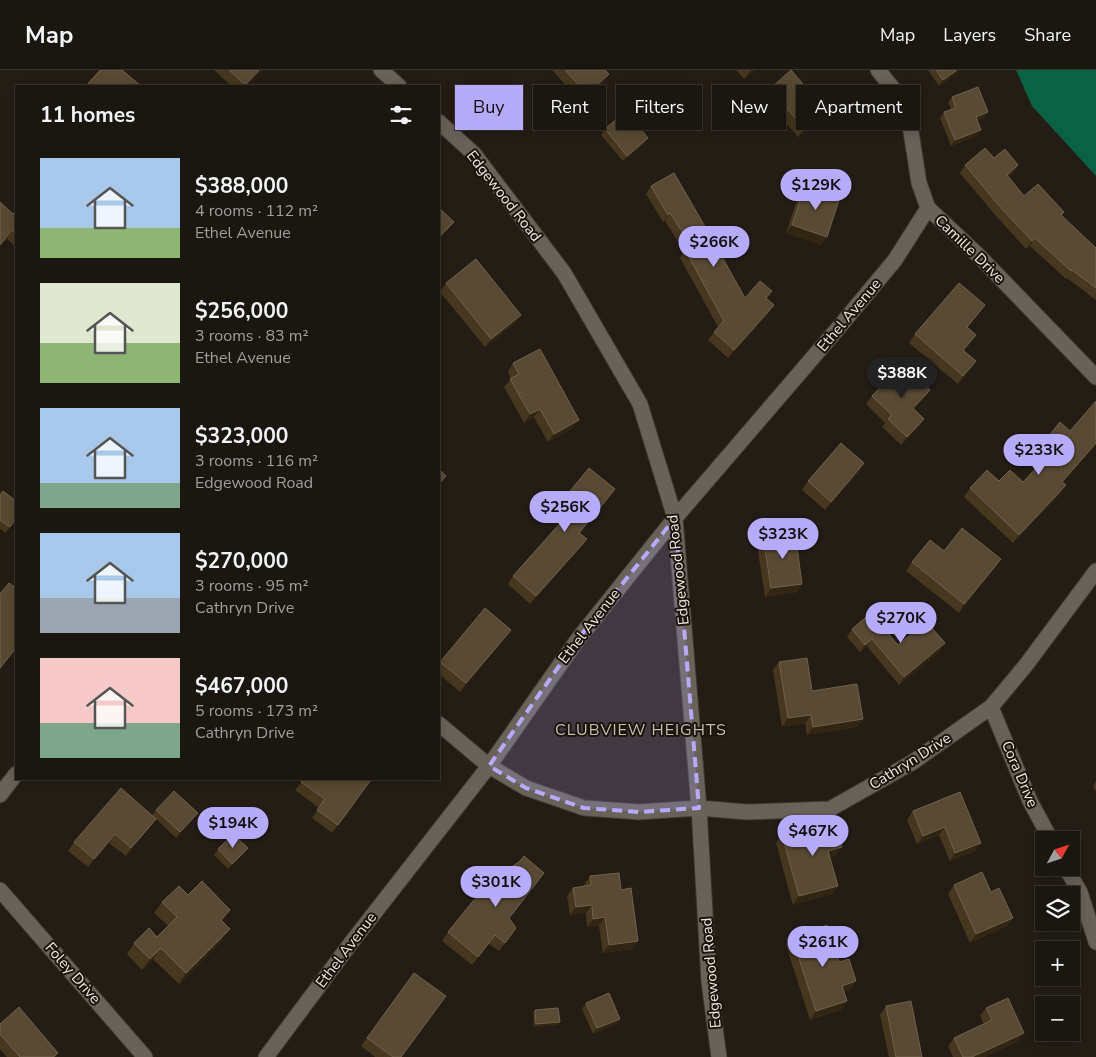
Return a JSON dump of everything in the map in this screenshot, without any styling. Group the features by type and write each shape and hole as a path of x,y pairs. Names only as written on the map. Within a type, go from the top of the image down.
{"street":[{"path":"381,70 398,85"},
{"name":"Camille Drive","path":"878,70 907,106 919,183 928,208 979,256 1096,377"},
{"name":"Edgewood Road","path":"440,123 474,154 564,273 640,404 675,518 699,808 709,982 719,1057"},
{"name":"Ethel Avenue","path":"266,1057 345,951 489,766 578,639 675,518 895,260 928,208"},
{"name":"Cathryn Drive","path":"440,725 489,766 526,788 584,808 639,812 699,808 747,812 830,810 913,762 991,707 1026,665 1096,570"},
{"name":"Cora Drive","path":"991,707 1030,801 1046,831"},
{"path":"0,795 15,775"},
{"path":"1071,876 1080,892 1096,942"},
{"name":"Foley Drive","path":"0,890 145,1057"}],"highlighted area":[{"path":"675,518 699,808 639,812 584,808 526,788 489,766 578,639"}],"green space":[{"path":"1016,70 1096,70 1096,176 1032,106"}],"building":[{"path":"100,70 122,70 140,85 87,85"},
{"path":"229,70 259,70 245,85"},
{"path":"565,70 605,70 609,74 597,85 579,85"},
{"path":"791,70 804,85 796,85 796,119 786,107 786,85 774,85"},
{"path":"936,70 957,70 943,80"},
{"path":"978,87 988,112 976,117 981,130 955,140 944,112 956,108 952,97"},
{"path":"616,120 616,130 641,130 648,138 627,156 606,128"},
{"path":"985,148 994,158 1005,149 1018,165 1007,175 1024,196 1038,184 1064,212 1061,215 1096,248 1096,288 1071,271 1035,238 1032,241 965,165"},
{"path":"674,173 745,298 760,281 772,291 766,298 774,305 734,350 714,332 724,321 685,250 692,247 670,213 668,215 651,186"},
{"path":"805,186 840,197 827,237 792,225"},
{"path":"0,202 13,214 15,211 15,233 12,230 0,245"},
{"path":"440,209 454,222 440,236"},
{"path":"476,259 521,315 491,339 446,283"},
{"path":"959,283 985,305 967,327 976,335 963,350 976,361 963,376 915,334"},
{"path":"540,349 579,420 554,434 540,409 530,414 510,379 519,374 513,363"},
{"path":"903,363 930,390 913,408 924,419 907,437 888,419 892,415 872,396"},
{"path":"1096,401 1096,443 1062,482 1066,485 1019,535 970,488 987,470 999,481 1010,470 1023,482 1058,445 1048,437 1060,422 1070,431"},
{"path":"841,443 864,463 831,502 808,481"},
{"path":"589,468 615,489 579,533 587,539 536,596 513,576 571,511 561,502"},
{"path":"440,470 446,476 440,483"},
{"path":"3,491 15,500 15,520 10,527 0,520 0,495"},
{"path":"962,528 1001,559 964,604 912,562 930,540 944,551"},
{"path":"795,532 802,584 771,588 763,536"},
{"path":"9,583 15,587 15,649 0,668 0,594"},
{"path":"485,608 511,630 466,683 440,662"},
{"path":"871,613 898,645 926,621 945,643 904,677 872,639 865,645 852,629"},
{"path":"807,658 812,691 857,684 863,719 813,727 811,715 788,718 779,662"},
{"path":"303,780 370,781 338,825 317,810 325,799 301,782"},
{"path":"121,788 156,819 131,848 115,834 94,859 74,842"},
{"path":"174,791 198,813 180,832 156,810"},
{"path":"960,792 981,843 955,853 945,827 923,836 913,811"},
{"path":"835,821 842,847 828,851 838,886 799,896 782,835"},
{"path":"233,834 248,848 232,864 218,849"},
{"path":"524,856 544,873 509,918 516,928 505,943 495,935 478,957 448,932 473,901 492,887 504,872"},
{"path":"982,872 991,892 999,888 1013,918 976,934 954,885"},
{"path":"619,873 621,890 631,888 638,941 609,945 605,917 593,919 592,905 576,907 573,888 591,885 590,876"},
{"path":"202,881 230,910 221,920 230,929 186,973 161,948 150,959 134,943 149,928 157,937 177,917 162,902 179,886 188,895"},
{"path":"827,925 839,962 849,959 856,981 842,986 847,1001 816,1011 792,937"},
{"path":"414,973 446,996 401,1057 393,1057 367,1038"},
{"path":"609,993 620,1019 597,1028 586,1003"},
{"path":"1008,998 1024,1033 972,1057 963,1057 954,1038 992,1020 986,1008"},
{"path":"911,1001 922,1057 896,1057 886,1006"},
{"path":"19,1007 58,1053 53,1057 20,1057 0,1034 0,1024"},
{"path":"558,1008 560,1022 536,1024 535,1010"}],"district":[{"name":"CLUBVIEW HEIGHTS","path":"641,729"}]}
